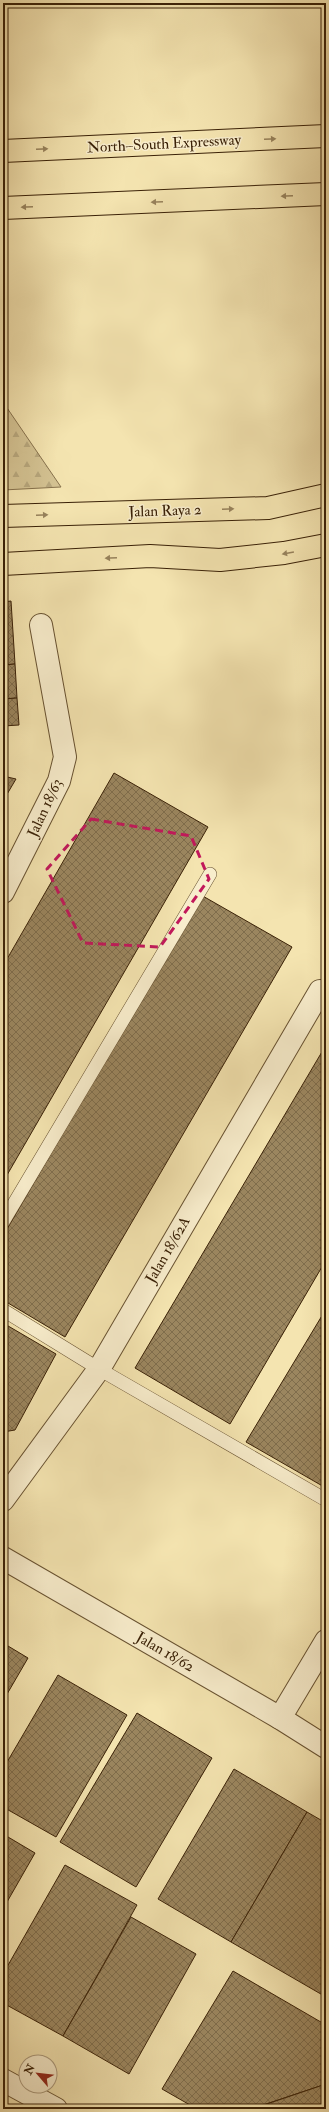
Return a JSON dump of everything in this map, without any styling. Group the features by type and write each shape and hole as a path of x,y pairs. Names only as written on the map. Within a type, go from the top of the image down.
{"main road":[{"name":"North–South Expressway","path":"3,151 326,136"},
{"path":"3,208 326,194"},
{"name":"Jalan Raya 2","path":"3,516 268,508 326,495"},
{"path":"3,564 150,556 220,560 284,554 326,545"}],"street":[{"name":"Jalan 18/63","path":"3,892 59,781 65,756 41,625"},
{"name":"Jalan 18/62A","path":"5,1492 99,1369 323,990"},
{"name":"Jalan 18/62","path":"3,1558 280,1718 326,1747"},
{"path":"280,1718 326,1641"},
{"path":"3,2080 56,2109"}],"lane":[{"path":"3,1222 210,874"},
{"path":"3,1310 99,1369 326,1500"}],"highlighted area":[{"path":"91,819 191,836 209,879 160,947 83,943 47,869"}],"green space":[{"path":"3,402 61,487 3,490"}],"building":[{"path":"11,601 15,664 3,665 3,602"},
{"path":"15,664 17,698 3,699 3,665"},
{"path":"17,698 19,725 3,726 3,699"},
{"path":"114,773 208,827 3,1182 3,966"},
{"path":"3,776 16,779 3,801"},
{"path":"201,895 292,947 65,1337 3,1300 3,1236"},
{"path":"326,1045 326,1260 230,1424 135,1368"},
{"path":"326,1309 326,1488 246,1442"},
{"path":"3,1323 56,1354 15,1430 3,1432"},
{"path":"3,1643 28,1658 3,1701"},
{"path":"58,1675 127,1715 56,1837 3,1807 3,1769"},
{"path":"137,1713 212,1758 136,1887 60,1842"},
{"path":"234,1769 307,1812 231,1942 158,1899"},
{"path":"307,1812 326,1823 326,1997 231,1942"},
{"path":"3,1834 35,1853 3,1909"},
{"path":"65,1865 137,1905 63,2036 3,2003 3,1974"},
{"path":"131,1917 196,1954 129,2074 63,2036"},
{"path":"233,1971 326,2025 326,2084 251,2109 197,2109 162,2089"},
{"path":"326,2084 326,2109 255,2109 255,2108"}]}
